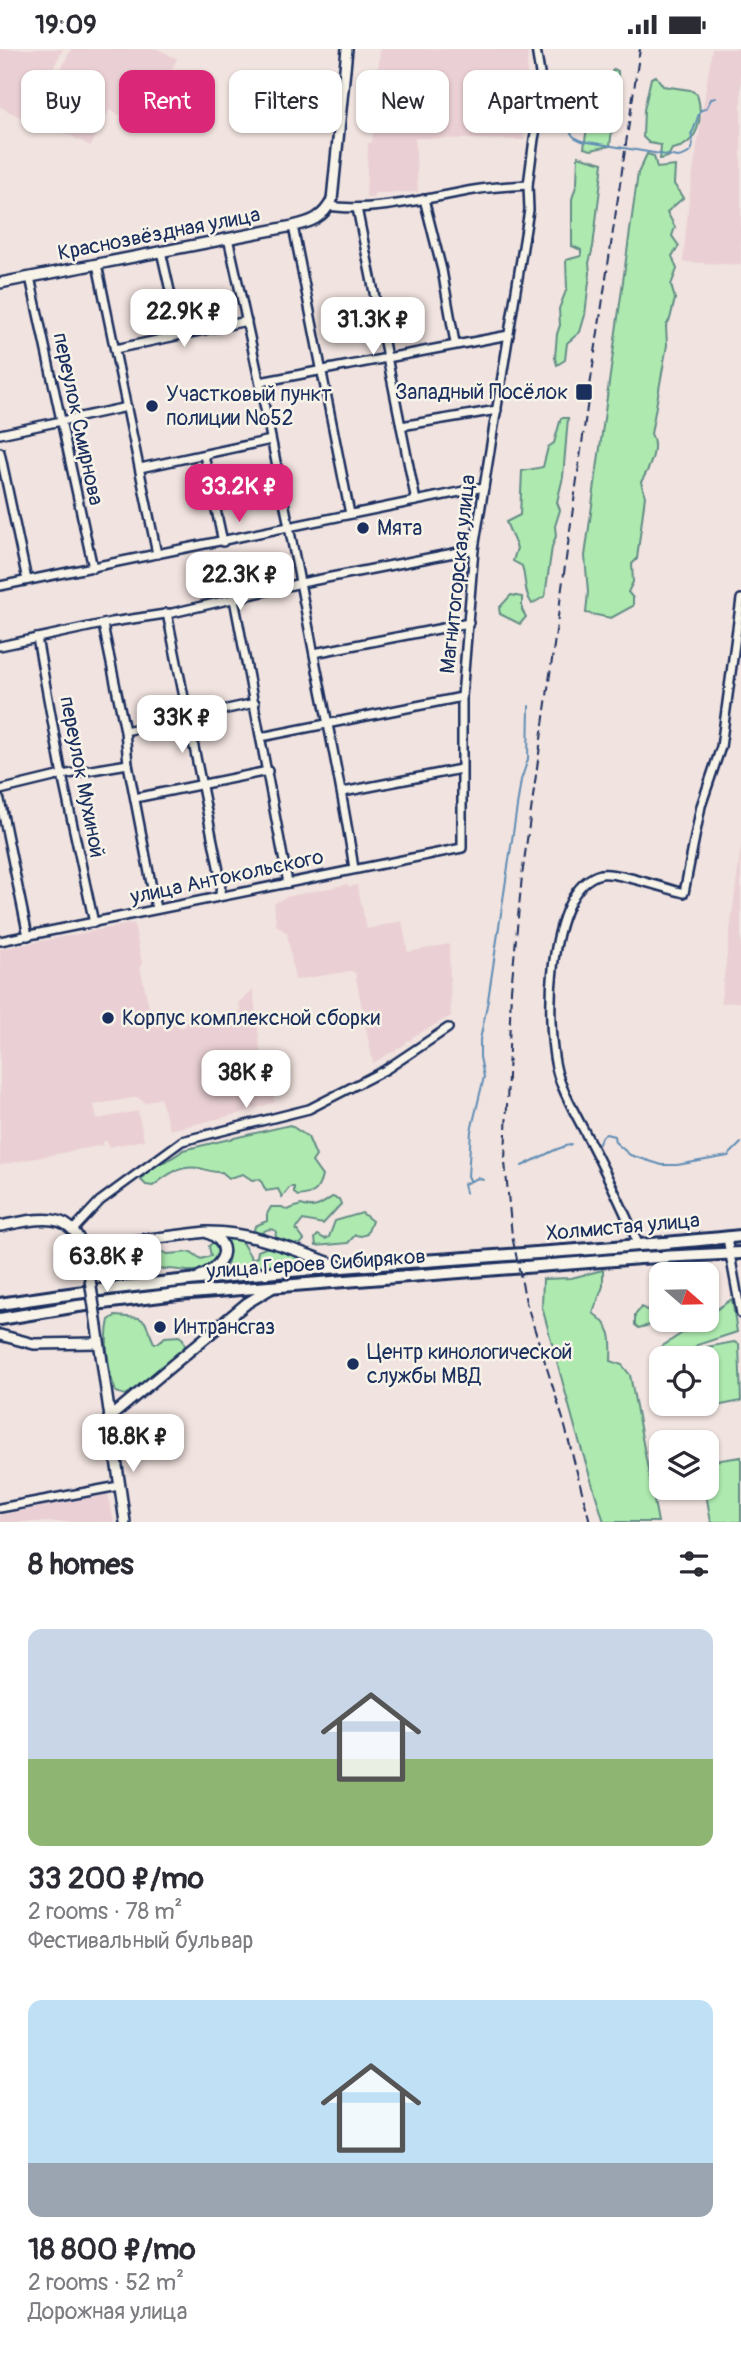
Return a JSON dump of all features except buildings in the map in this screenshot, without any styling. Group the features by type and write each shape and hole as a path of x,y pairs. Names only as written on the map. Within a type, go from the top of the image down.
{"highway":[{"name":"Холмистая улица","path":"509,1256 741,1237"},
{"name":"Холмистая улица","path":"511,1269 736,1253"},
{"name":"улица Героев Сибиряков","path":"0,1304 74,1292 341,1266 509,1256"},
{"name":"улица Героев Сибиряков","path":"0,1319 130,1300 274,1286 511,1269"}],"street":[{"path":"326,210 332,200 347,49"},
{"name":"Магнитогорская улица","path":"462,848 462,697 474,549 529,209 528,185 543,92 536,49"},
{"path":"326,210 528,185"},
{"path":"424,199 442,270 455,343"},
{"path":"357,208 416,501"},
{"name":"Краснозвёздная улица","path":"0,283 312,222 326,210"},
{"path":"293,226 350,514"},
{"path":"228,238 302,583 327,723 343,792 354,869"},
{"path":"161,251 180,335"},
{"path":"97,264 157,554"},
{"name":"переулок Смирнова","path":"30,277 93,568"},
{"path":"116,349 247,321"},
{"path":"260,382 455,343 509,335"},
{"path":"0,434 127,407"},
{"path":"401,426 497,410"},
{"path":"139,468 271,440"},
{"path":"0,452 27,580"},
{"path":"204,455 223,541"},
{"path":"0,586 484,487"},
{"path":"0,646 474,549"},
{"path":"234,599 288,883"},
{"path":"639,1246 620,1201 558,1077 553,1041 552,1002 558,933 568,904 587,880 604,873 684,893 701,806 721,747 741,599"},
{"path":"167,613 221,880 220,895"},
{"path":"314,653 469,624"},
{"path":"103,625 125,731 128,764 156,909"},
{"name":"переулок Мухиной","path":"37,638 62,775 94,923"},
{"path":"261,737 462,697"},
{"path":"125,731 255,703"},
{"path":"0,790 62,775 128,764"},
{"path":"343,792 461,769"},
{"path":"135,798 268,771"},
{"path":"0,800 28,936"},
{"name":"улица Антокольского","path":"0,941 462,848"},
{"path":"74,1229 100,1201 182,1142 309,1109 385,1070 448,1028"},
{"path":"0,1226 43,1219 61,1222 74,1229 84,1247 125,1522"},
{"path":"187,1281 215,1269 222,1257 223,1249 219,1240 206,1232"},
{"path":"84,1247 224,1232 256,1239 341,1266"},
{"path":"727,1238 736,1253 741,1314"},
{"path":"109,1417 247,1303 274,1286"},
{"path":"0,1335 34,1344 99,1343"},
{"path":"0,1508 120,1486"}],"shaded area":[{"path":"0,49 63,49 52,70 21,70 21,118 0,107"},
{"path":"71,49 158,49 177,59 172,70 119,70 119,115 109,110 105,118 105,70 60,70"},
{"path":"380,49 528,49 527,70 463,70 463,133 524,133 524,140 415,138 418,192 374,193 374,198 366,198 368,143 372,142 373,133 449,133 449,70 378,70"},
{"path":"712,49 741,49 741,265 683,262 689,198"},
{"path":"65,133 98,133 91,146"},
{"path":"741,846 741,1002 722,1003 721,1000"},
{"path":"348,884 349,887 357,885 367,929 402,921 408,952 449,944 451,1016 412,1037 412,1040 406,1041 406,1044 396,1051 373,1063 355,973 351,971 295,980 287,933 276,925 274,903 286,897"},
{"path":"134,923 142,963 140,967 153,1025 179,1022 180,1028 186,1026 186,1022 241,1012 239,1002 253,990 261,1054 275,1102 242,1113 170,1130 160,1098 145,1103 137,1097 94,1105 97,1119 138,1111 144,1140 109,1147 107,1141 103,1142 103,1145 0,1165 0,949"},
{"path":"108,1494 114,1522 0,1522 0,1515"}],"green space":[{"path":"656,76 663,86 690,90 697,94 700,112 694,136 688,142 672,149 668,157 660,159 661,145 649,143 643,137 644,110 651,78"},
{"path":"586,133 611,133 610,146 591,150 584,148"},
{"path":"647,154 654,156 657,168 675,166 674,184 683,198 667,212 675,227 672,236 679,246 672,256 677,269 671,285 675,299 666,326 667,345 651,434 653,452 641,482 645,496 637,559 632,564 633,582 628,592 633,598 633,606 611,618 586,613 588,592 585,556 638,173"},
{"path":"578,156 603,163 589,263 585,315 580,332 567,343 565,360 557,365 555,358 560,325 559,309 567,288 566,260 581,256 581,250 572,246 572,199 577,183"},
{"path":"561,418 568,418 563,477 557,502 560,510 555,526 556,536 545,596 532,604 526,591 522,566 513,561 517,548 506,522 520,515 522,471 543,467 548,447 554,443"},
{"path":"511,595 522,597 522,610 526,617 520,624 500,614 499,608"},
{"path":"290,1125 308,1137 316,1156 312,1162 322,1176 319,1186 312,1193 298,1196 294,1193 294,1187 290,1187 282,1197 278,1189 266,1191 260,1179 252,1180 243,1174 229,1178 222,1172 192,1167 179,1169 153,1186 146,1185 141,1180 149,1170 183,1150"},
{"path":"332,1197 339,1199 341,1204 323,1224 303,1220 296,1229 304,1240 297,1246 275,1242 274,1230 267,1230 259,1235 254,1230 255,1226 267,1221 271,1207 287,1210 301,1205 314,1207"},
{"path":"362,1213 372,1221 367,1234 355,1235 348,1243 316,1246 315,1238 318,1235 325,1239 329,1237 335,1221"},
{"path":"227,1238 241,1241 252,1259 257,1257 258,1251 268,1247 310,1260 314,1266 291,1267 278,1263 252,1271 232,1271 227,1268"},
{"path":"215,1243 218,1253 213,1262 201,1270 164,1269 135,1272 131,1266 131,1259 135,1254 150,1255 157,1250 168,1254 191,1252 201,1259 211,1256 209,1246"},
{"path":"101,1256 120,1262 116,1279 109,1280 101,1274 97,1259"},
{"path":"603,1270 603,1286 593,1313 608,1328 611,1361 622,1365 630,1375 649,1475 649,1500 654,1500 658,1522 604,1522 542,1307 543,1279 571,1278"},
{"path":"732,1299 737,1332 696,1346 663,1346 684,1332 719,1332 719,1308"},
{"path":"642,1307 649,1309 649,1325 639,1328 635,1325 635,1315"},
{"path":"115,1316 139,1318 145,1322 154,1343 165,1337 179,1336 183,1339 186,1350 142,1388 125,1395 116,1392 108,1356 109,1320"},
{"path":"734,1342 739,1344 741,1401 719,1406 719,1346 712,1346"},
{"path":"741,1457 741,1522 711,1522 707,1500 719,1500 719,1460"}],"waterway":[{"path":"571,133 582,141 678,157 692,150 691,134 699,113 706,109 711,99 716,98"},
{"path":"470,1180 471,1131 484,1077 480,1040 521,780 528,759 529,706"},
{"path":"599,1144 601,1137 606,1134 614,1136 615,1142 630,1155 662,1165 677,1165 728,1156 741,1143"},
{"path":"522,1166 571,1144"},
{"path":"466,1193 464,1184 478,1178 483,1180"}],"railway":[{"path":"590,1522 563,1419 526,1302 512,1236 505,1162 511,990 522,876 640,49"}],"place":[{"name":"Западный Посёлок","path":"584,392"},
{"name":"Участковый пункт полиции №52","path":"152,406"},
{"name":"Мята","path":"363,528"},
{"name":"Корпус комплексной сборки","path":"108,1018"},
{"name":"Интрансгаз","path":"160,1327"},
{"name":"Центр кинологической службы МВД","path":"353,1364"}]}
